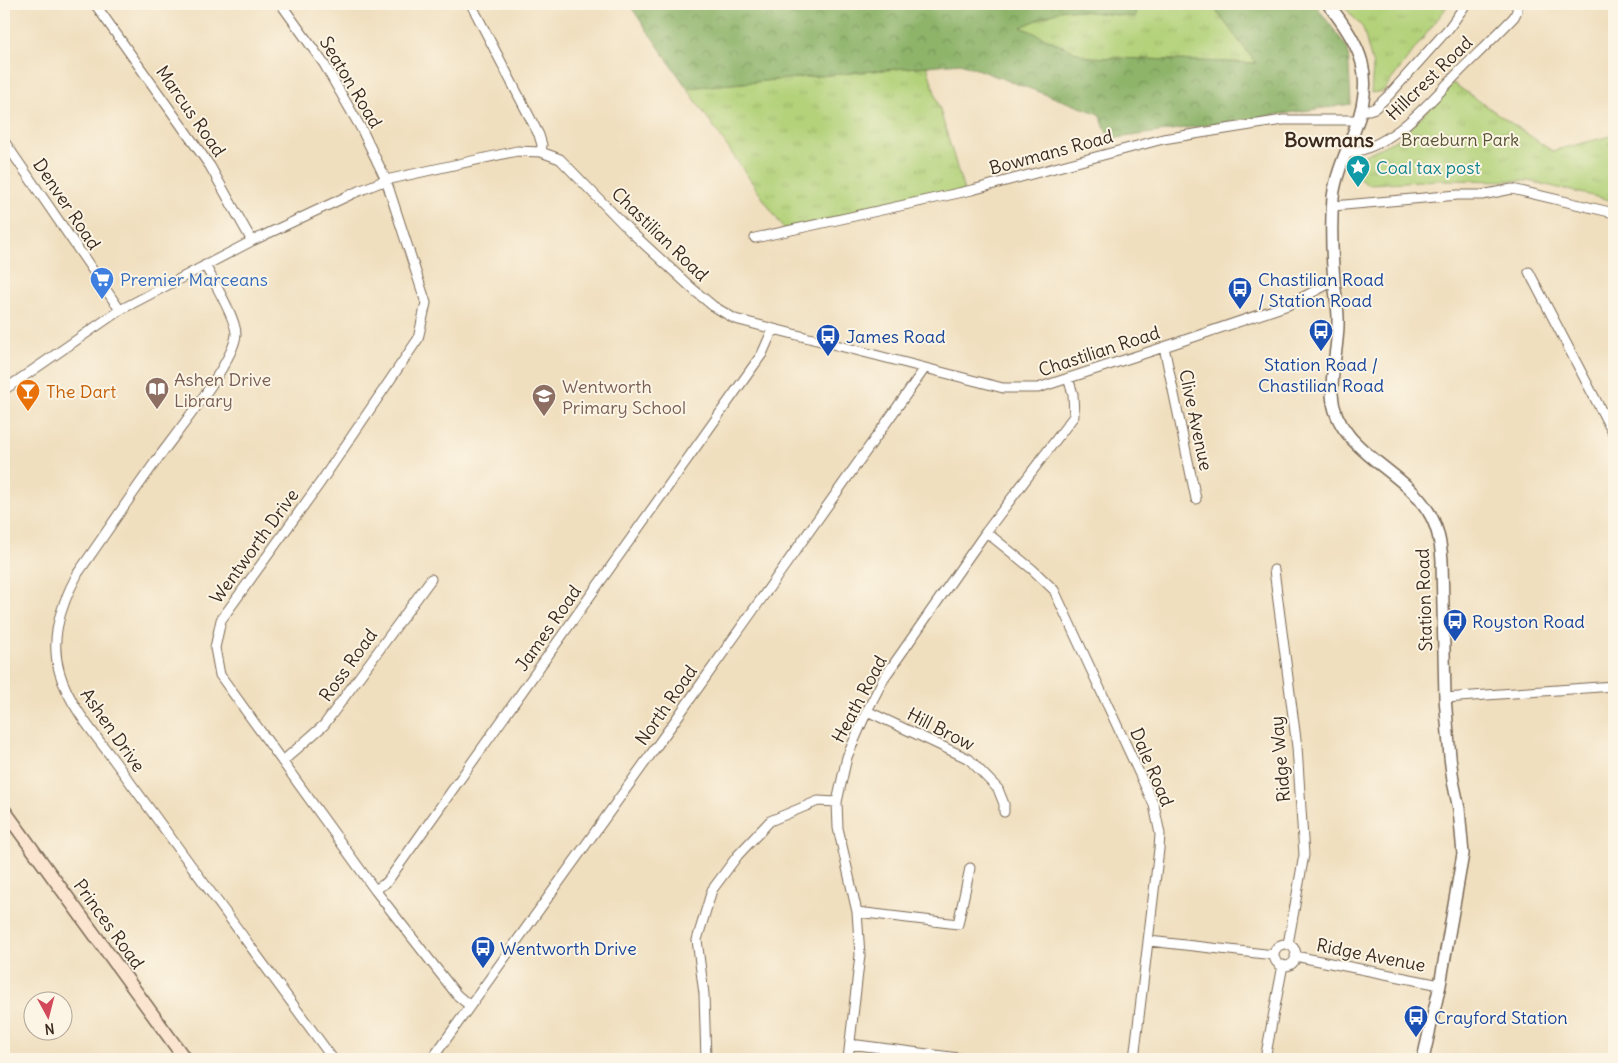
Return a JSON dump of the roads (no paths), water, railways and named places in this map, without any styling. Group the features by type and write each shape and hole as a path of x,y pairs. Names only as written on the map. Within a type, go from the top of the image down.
{"main road":[{"name":"Princes Road","path":"4,810 185,1059"}],"street":[{"name":"Marcus Road","path":"95,4 210,166 252,242"},
{"name":"Seaton Road","path":"281,4 331,76 362,130 386,180"},
{"path":"471,4 539,135 542,145 541,152"},
{"name":"Station Road","path":"1328,4 1351,35 1361,56 1364,78 1360,115 1334,190 1334,281 1338,318 1332,394 1334,408 1338,420 1357,444 1418,497 1436,526 1441,544 1445,698 1450,757 1459,809 1463,854 1440,985 1423,1059"},
{"path":"1360,115 1367,110 1375,108 1389,95 1443,34 1466,4"},
{"name":"Hillcrest Road","path":"1345,154 1363,150 1383,141 1420,113 1514,17 1517,11 1517,4"},
{"name":"Bowmans Road","path":"755,238 972,190 1163,139 1283,120 1360,115"},
{"name":"Denver Road","path":"4,141 120,310"},
{"name":"Chastilian Road","path":"4,390 120,310 205,265 354,193 386,180 505,153 528,150 552,155 566,164 631,232 694,291 713,306 735,319 1003,388 1038,388 1288,305 1334,281"},
{"name":"Wentworth Drive","path":"386,180 426,303 418,339 320,483 222,620 215,648 220,675 375,890 457,995 470,1006"},
{"path":"1333,206 1476,195 1512,189 1614,213"},
{"name":"Ashen Drive","path":"205,265 233,321 236,332 234,345 229,357 207,390 78,573 67,593 59,619 56,638 57,664 63,686 81,718 333,1059"},
{"path":"1529,272 1614,435"},
{"name":"James Road","path":"375,890 387,882 762,354 773,329"},
{"name":"Clive Avenue","path":"1164,347 1196,499"},
{"name":"North Road","path":"432,1059 674,722 924,368"},
{"name":"Heath Road","path":"848,1059 860,955 857,912 838,828 837,802 847,757 884,678 986,532 1074,416 1073,394 1068,378"},
{"name":"Dale Road","path":"986,532 1032,569 1054,590 1154,805 1160,834 1134,1059"},
{"name":"Ridge Way","path":"1274,570 1297,746 1304,855 1288,944"},
{"name":"Ross Road","path":"283,761 324,725 431,579"},
{"path":"1445,698 1614,686"},
{"name":"Hill Brow","path":"867,711 969,759 998,789 1004,804 1004,812"},
{"path":"706,1059 704,994 697,940 712,890 738,855 770,821 818,801 837,802"},
{"path":"857,912 958,924 970,868"},
{"path":"1149,941 1274,955"},
{"path":"1265,1059 1283,966 1277,962 1274,955 1279,946 1288,944"},
{"name":"Ridge Avenue","path":"1283,966 1292,963 1295,956 1294,951 1288,944"},
{"name":"Ridge Avenue","path":"1295,956 1440,985"},
{"path":"850,1044 966,1059"}],"place":[{"name":"Coal tax post","path":"1358,188"},
{"name":"Premier Marceans","path":"102,300"},
{"name":"Chastilian Road / Station Road","path":"1240,310"},
{"name":"Station Road / Chastilian Road","path":"1321,352"},
{"name":"James Road","path":"828,357"},
{"name":"Ashen Drive Library","path":"157,410"},
{"name":"The Dart","path":"28,412"},
{"name":"Wentworth Primary School","path":"544,417"},
{"name":"Royston Road","path":"1455,642"},
{"name":"Wentworth Drive","path":"483,969"},
{"name":"Crayford Station","path":"1416,1038"}],"district":[{"name":"Bowmans","path":"1329,139"}],"park label":[{"name":"Braeburn Park","path":"1460,139"}]}
